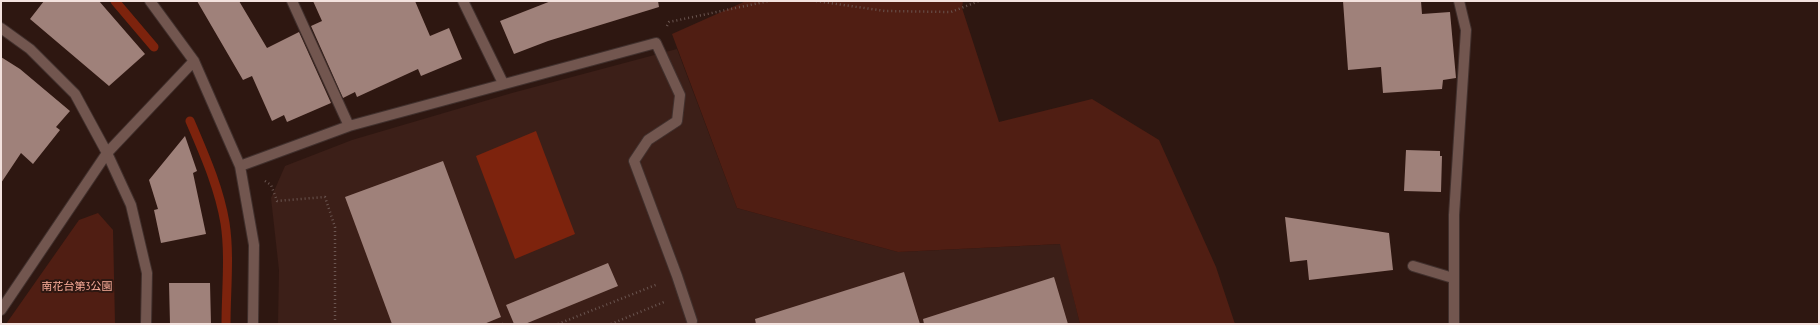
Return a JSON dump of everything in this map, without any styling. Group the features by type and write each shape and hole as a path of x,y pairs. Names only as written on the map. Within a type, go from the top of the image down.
{"street":[{"path":"150,1 194,61 240,166 254,245 253,324"},
{"path":"292,1 348,126"},
{"path":"463,1 503,83"},
{"path":"1454,324 1454,216 1466,30 1459,1"},
{"path":"1,28 30,49 75,94 107,153 131,205 147,273 146,324"},
{"path":"240,166 348,126 656,43 680,95 677,121 648,140 634,161 684,295 692,321"},
{"path":"1,310 107,153 194,61"},
{"path":"1412,266 1453,278"}],"path":[{"path":"656,43 668,22 769,1"},
{"path":"816,1 885,11 944,12 951,12 979,1"},
{"path":"277,201 325,197 335,227 335,324"},
{"path":"558,324 677,276"},
{"path":"611,324 684,295"}],"shaded area":[{"path":"677,49 737,208 898,252 1061,244 1080,324 278,324 279,270 271,198 285,166 352,140 512,93"},
{"path":"536,131 575,234 515,259 476,156"}],"green space":[{"path":"746,1 963,1 962,8 999,122 1092,99 1159,140 1216,267 1235,324 1080,324 1060,244 898,252 737,208 672,34"},
{"name":"南花台第3公園","path":"98,213 113,230 115,324 6,324 79,220"}],"building":[{"path":"44,1 99,1 145,54 109,86 30,19"},
{"path":"197,1 239,1 267,48 299,32 331,103 287,122 284,115 272,121 252,76 243,80"},
{"path":"313,1 415,1 430,36 449,28 462,59 421,76 418,69 357,97 355,92 343,98 311,26 322,21"},
{"path":"551,1 658,1 659,7 548,41 514,54 500,21"},
{"path":"1343,1 1421,1 1422,14 1450,12 1456,78 1443,80 1442,89 1383,93 1381,67 1348,70"},
{"path":"1,57 20,69 70,111 56,127 60,130 33,164 21,153 1,183"},
{"path":"185,136 197,171 193,173 206,234 161,243 154,210 158,209 149,180"},
{"path":"1406,150 1440,151 1440,156 1442,156 1441,192 1404,191"},
{"path":"443,161 501,317 484,324 392,324 345,197"},
{"path":"1285,217 1389,233 1393,270 1309,280 1307,260 1290,262"},
{"path":"608,263 618,286 525,324 514,324 506,305"},
{"path":"904,272 920,324 756,324 755,319"},
{"path":"1054,277 1068,324 924,324 923,319"},
{"path":"169,283 210,283 211,324 170,324"}],"waterway":[{"path":"115,1 154,47"},
{"path":"190,121 206,158 215,184 225,223 228,260 226,324"}]}
